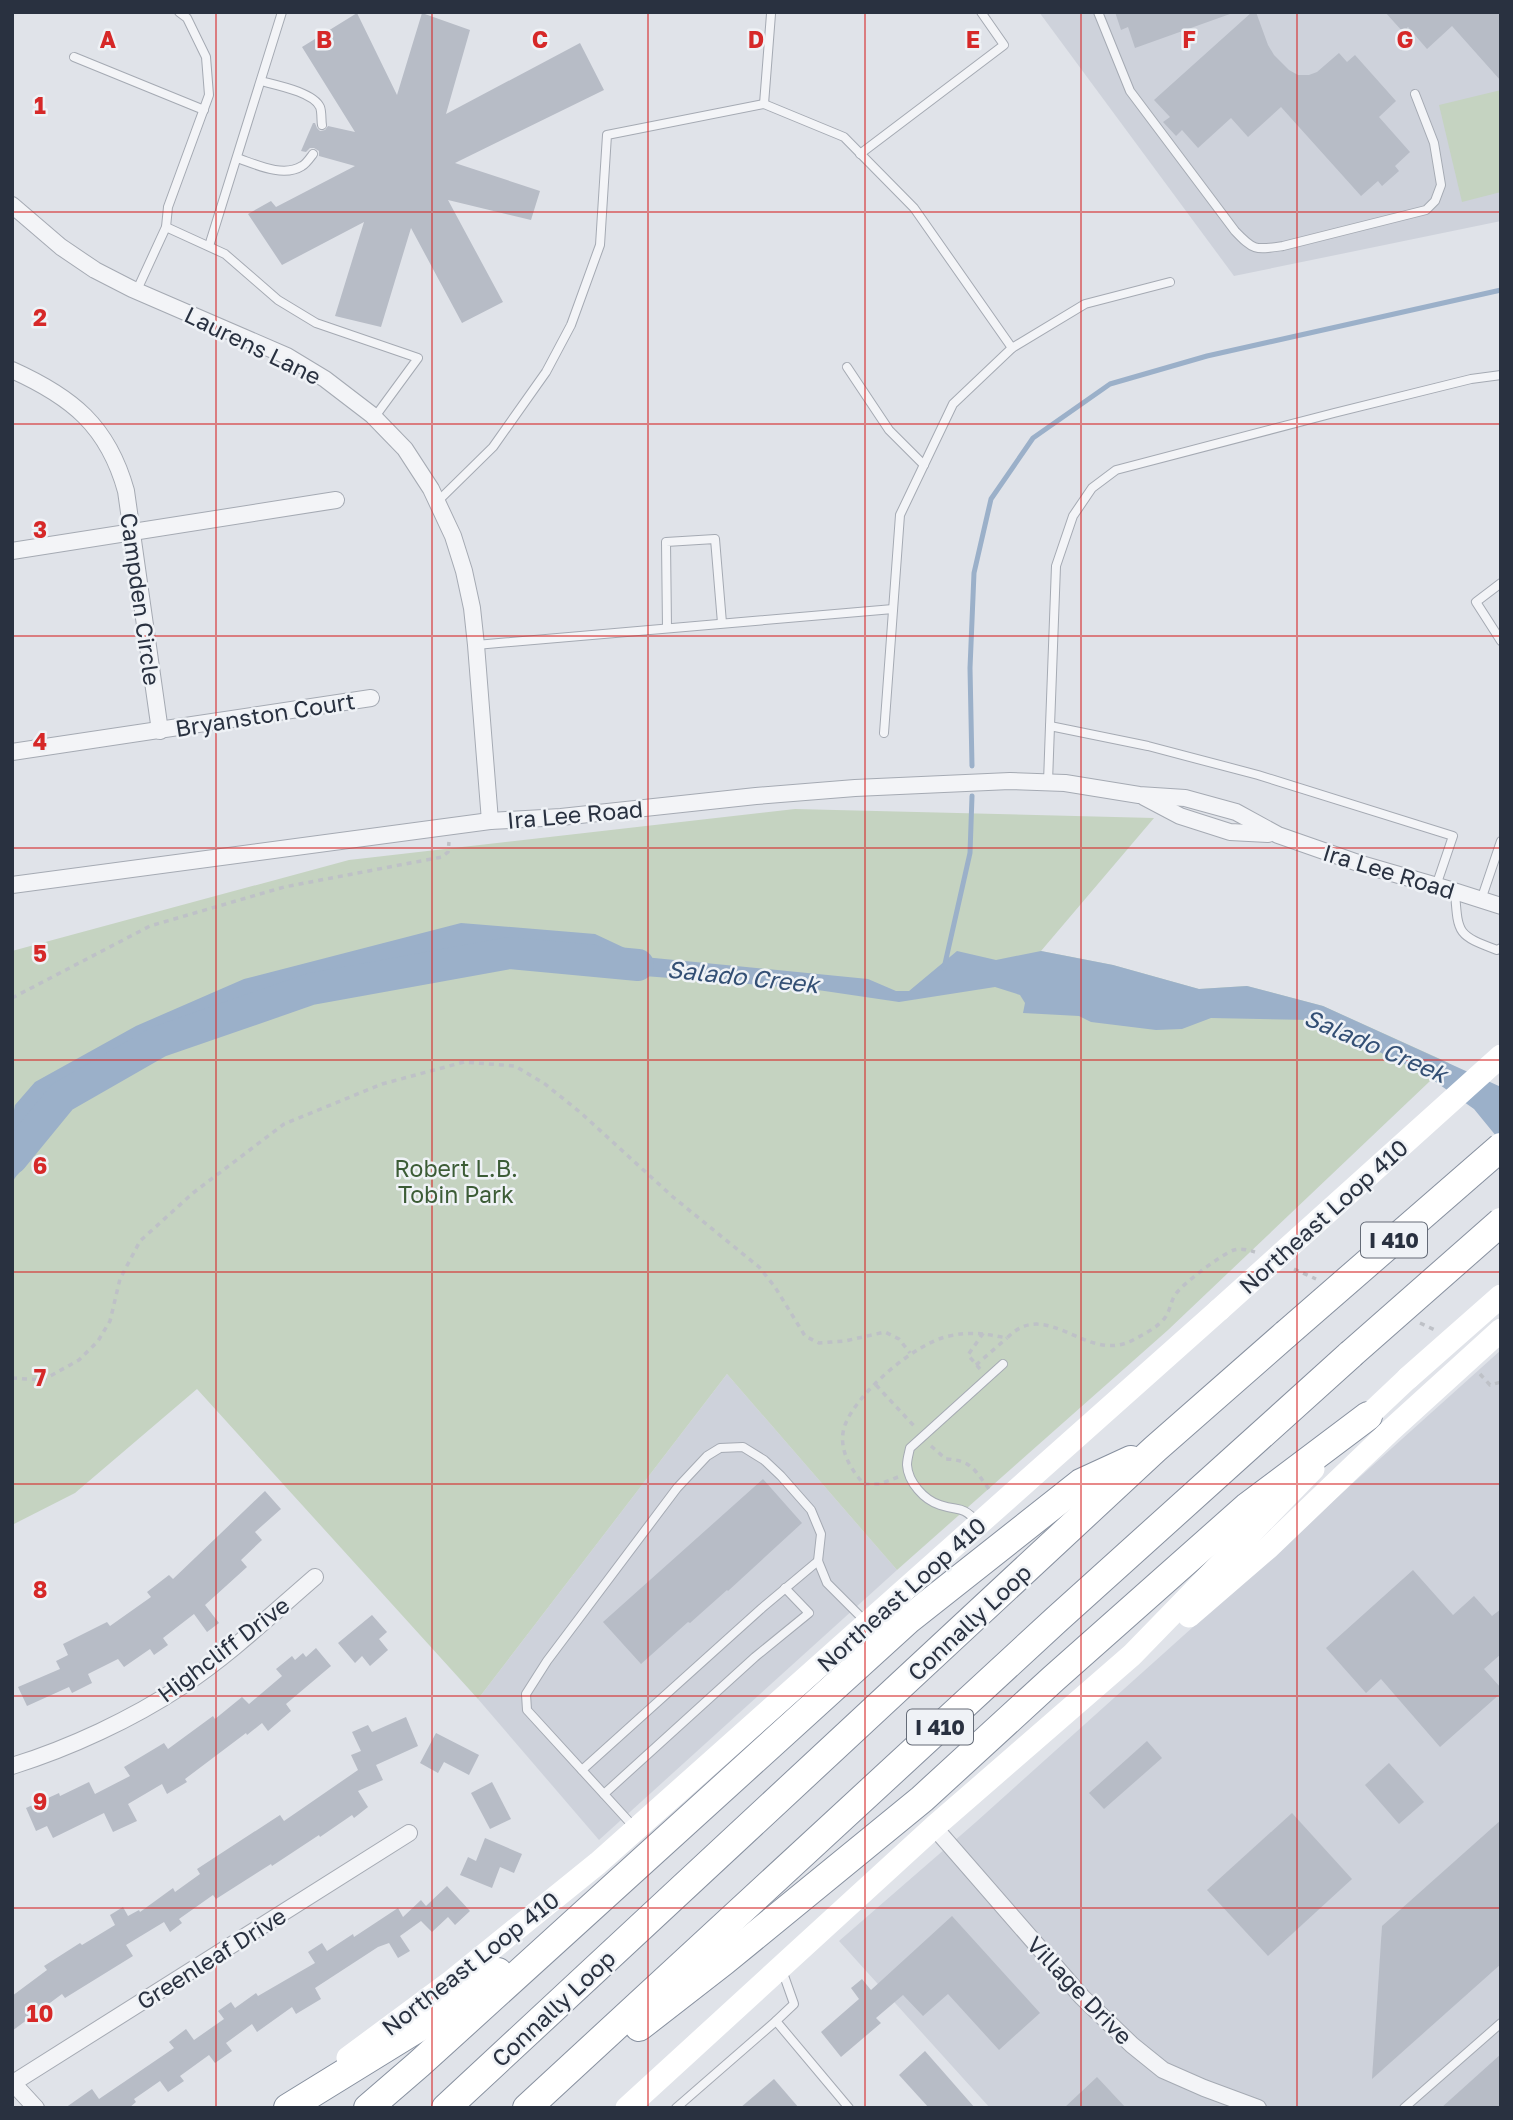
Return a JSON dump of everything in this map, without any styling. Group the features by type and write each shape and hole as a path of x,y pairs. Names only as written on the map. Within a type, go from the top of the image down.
{"highway":[{"name":"Connally Loop","path":"446,2108 1155,1449 1501,1147"},
{"name":"I 410","path":"529,2106 1046,1629 1501,1222"},
{"path":"529,2106 613,2048 826,1879 922,1799 1247,1507 1368,1416"},
{"path":"368,2108 429,2056 909,1619 1081,1483 1155,1449"},
{"path":"288,2108 421,2026 492,1977 653,1853"}],"main road":[{"name":"Northeast Loop 410","path":"281,2108 452,1981 598,1863 1501,1056"},
{"path":"627,2108 934,1827 1132,1655 1319,1463 1408,1378 1501,1296"},
{"path":"1091,1690 1197,1609 1269,1547 1391,1430 1501,1331"}],"street":[{"name":"Laurens Lane","path":"12,205 61,247 95,270 132,289 287,356 326,379 374,418 405,449 437,502 453,536 464,571 476,645 490,821"},
{"name":"Campden Circle","path":"12,370 55,391 89,420 108,446 122,476 160,731"},
{"path":"12,551 336,500"},
{"name":"Bryanston Court","path":"160,731 371,698"},
{"path":"12,752 160,731"},
{"name":"Ira Lee Road","path":"12,885 490,821 561,817 855,788 1010,781 1090,785 1139,794 1185,798 1236,811 1278,835 1361,864 1501,906"},
{"name":"Highcliff Drive","path":"12,1766 110,1726 182,1686 245,1638 315,1577"},
{"name":"Village Drive","path":"934,1827 1082,1997 1132,2045 1163,2070 1258,2108"},
{"name":"Greenleaf Drive","path":"13,2082 409,1833"},
{"path":"13,2082 36,2108"}],"lane":[{"path":"137,290 166,226 168,207 209,95 206,57 187,18 179,12"},
{"path":"209,246 282,12"},
{"path":"860,154 1004,45 981,12"},
{"path":"1098,12 1130,91 1235,231 1250,247 1261,249 1283,246 1426,210 1435,201 1441,185 1434,143 1415,93"},
{"path":"764,104 771,14"},
{"path":"74,57 204,110"},
{"path":"261,81 312,98 320,106 322,125"},
{"path":"437,502 493,447 546,372 571,325 600,245 607,135 764,104 844,137 914,208 1012,348"},
{"path":"237,158 273,170 288,171 301,167 313,154"},
{"path":"166,226 225,254 278,300 316,323 418,358 374,418"},
{"path":"884,733 900,515 953,404 1012,348 1085,304 1170,282"},
{"path":"847,367 889,430 924,465"},
{"path":"1048,782 1056,566 1073,516 1092,488 1116,470 1471,379 1501,375"},
{"path":"667,628 666,542 715,540 722,623"},
{"path":"1501,583 1476,602 1501,641"},
{"path":"476,645 893,609"},
{"path":"1050,726 1148,746 1258,775 1453,836 1436,886"},
{"path":"1481,900 1501,841"},
{"path":"1455,892 1457,925 1470,940 1497,950 1501,948"},
{"path":"980,1524 967,1511 939,1505 921,1493 910,1480 907,1464 910,1448 1003,1364"},
{"path":"636,1829 527,1710 526,1694 614,1570 677,1488 707,1456 720,1448 743,1447 764,1460 781,1476 811,1510 821,1534 818,1561 827,1583 868,1624"},
{"path":"582,1770 818,1561"},
{"path":"604,1794 755,1657 809,1612 785,1588"},
{"path":"676,2108 794,2004 781,1967"},
{"path":"776,2021 849,2108"},
{"path":"1404,2108 1501,2023"}],"path":[{"path":"12,999 150,926 284,887 442,857 448,852 449,842"},
{"path":"12,1378 43,1380 79,1360 98,1341 110,1321 120,1279 140,1241 192,1193 284,1124 382,1084 464,1062 514,1066 545,1084 581,1112 673,1196 759,1268 775,1287 805,1336 819,1343 867,1338 885,1332 899,1339 909,1353 856,1406 844,1427 844,1451 852,1472 864,1484 880,1484 909,1473"},
{"path":"984,1332 968,1355 988,1378"},
{"path":"976,1365 1007,1338"},
{"path":"876,1385 936,1452 946,1459 960,1460 971,1466 995,1496"}],"shaded area":[{"path":"1039,12 1501,12 1501,221 1234,276"},
{"path":"1501,1350 1501,2108 990,2108 839,1941 976,1822"},
{"path":"727,1374 897,1570 599,1840 478,1699"}],"green space":[{"path":"1501,90 1501,192 1462,202 1439,105"},
{"name":"Robert L.B. Tobin Park","path":"795,809 1154,818 1041,951 1113,965 1199,989 1247,986 1323,1006 1449,1063 1168,1330 897,1570 727,1374 478,1699 197,1389 75,1493 12,1525 12,951 349,860"}],"water":[{"path":"461,923 595,934 644,957 868,979 896,991 909,991 957,951 996,960 1041,951 1113,965 1199,989 1247,986 1323,1006 1501,1087 1501,1142 1474,1109 1423,1073 1313,1020 1211,1018 1182,1029 1156,1030 1091,1022 1079,1016 1023,1013 1025,1003 1020,995 995,987 899,1002 811,989 644,976 557,950 530,946 441,953 369,970 323,995 213,1017 174,1032 53,1094 34,1116 32,1151 28,1162 12,1185 12,1120 15,1105 35,1082 136,1026 244,979"}],"building":[{"path":"1115,12 1230,14 1135,48 1128,27 1121,30"},
{"path":"1252,12 1256,12 1274,55 1289,70 1298,75 1309,75 1317,72 1339,53 1347,62 1355,55 1396,101 1379,117 1410,152 1395,166 1399,171 1382,186 1378,181 1361,196 1281,107 1248,137 1231,118 1198,148 1182,130 1176,136 1163,122 1170,117 1154,100"},
{"path":"1385,12 1501,12 1501,81 1452,26 1427,49 1408,27 1403,32"},
{"path":"357,13 397,95 422,13 470,30 446,114 580,43 604,90 455,163 540,191 531,220 448,200 503,302 462,323 411,228 381,327 335,316 364,222 282,265 248,214 271,201 276,207 355,166 319,156 319,151 314,148 301,151 313,123 320,131 328,126 355,132 302,47"},
{"path":"763,1479 802,1523 728,1591 641,1664 603,1622"},
{"path":"265,1491 281,1509 255,1532 262,1540 241,1560 247,1567 205,1605 219,1623 207,1632 194,1614 163,1638 168,1645 154,1655 150,1649 124,1667 118,1659 88,1674 92,1683 72,1693 69,1687 27,1706 18,1687 60,1669 56,1661 68,1655 63,1644 107,1622 110,1626 151,1597 147,1592 169,1575 173,1579"},
{"path":"1413,1570 1453,1615 1474,1596 1492,1616 1501,1609 1501,1654 1484,1669 1501,1688 1501,1693 1440,1747 1381,1679 1366,1693 1326,1648"},
{"path":"372,1615 387,1632 379,1639 388,1650 370,1666 362,1656 355,1663 338,1643"},
{"path":"316,1648 331,1666 286,1704 291,1711 268,1731 262,1723 247,1735 246,1733 185,1779 187,1782 167,1794 162,1784 128,1804 137,1821 113,1832 104,1813 53,1838 47,1826 36,1831 26,1808 89,1782 95,1794 130,1776 124,1767 164,1743 168,1749 213,1716 215,1719 242,1697 249,1704 282,1676 276,1669 292,1656 295,1660 303,1653 306,1657"},
{"path":"406,1717 418,1746 376,1765 383,1780 358,1791 368,1807 354,1818 352,1815 216,1899 213,1895 179,1919 182,1923 170,1932 164,1922 126,1945 133,1956 65,1998 62,1994 12,2031 12,1996 47,1970 44,1966 115,1925 110,1915 123,1907 128,1916 139,1910 140,1912 173,1888 175,1892 200,1874 197,1869 280,1815 284,1821 358,1770 351,1755 361,1751 352,1732 368,1725 372,1732"},
{"path":"436,1733 479,1755 469,1775 444,1762 438,1773 420,1763"},
{"path":"1147,1741 1162,1758 1104,1809 1089,1793"},
{"path":"1389,1763 1424,1802 1399,1824 1365,1785"},
{"path":"492,1782 511,1819 490,1829 471,1793"},
{"path":"1292,1813 1352,1879 1268,1956 1207,1890"},
{"path":"1501,1820 1501,1964 1372,2079 1382,1926"},
{"path":"485,1838 522,1854 514,1873 500,1867 492,1888 460,1875 468,1857 476,1861"},
{"path":"447,1886 470,1911 455,1925 448,1917 432,1932 421,1921 400,1936 410,1951 398,1958 389,1943 378,1947 315,1988 321,1999 296,2014 292,2007 257,2032 252,2024 226,2043 232,2051 215,2063 209,2055 180,2076 184,2081 168,2092 160,2081 134,2099 136,2102 129,2108 65,2108 92,2089 99,2099 174,2048 169,2042 186,2029 194,2040 224,2019 218,2011 231,2002 235,2008 256,1993 258,1996 315,1963 308,1952 322,1943 327,1951 398,1908 403,1917 421,1900 426,1906"},
{"path":"952,1916 1040,2013 999,2050 948,1994 923,2016 903,1995 876,2018 881,2023 841,2057 821,2032 859,1999 851,1988 862,1979 871,1990"},
{"path":"925,2051 975,2108 929,2108 899,2075"},
{"path":"1501,2054 1501,2108 1441,2108"},
{"path":"1097,2077 1126,2108 1064,2108"},
{"path":"774,2079 799,2108 740,2108"}],"waterway":[{"path":"972,766 970,668 974,573 991,499 1033,438 1110,384 1207,356 1501,290"},
{"path":"944,968 970,853 972,796"},
{"name":"Salado Creek","path":"12,1158 62,1097 158,1042 311,989 510,953 638,965"}]}
